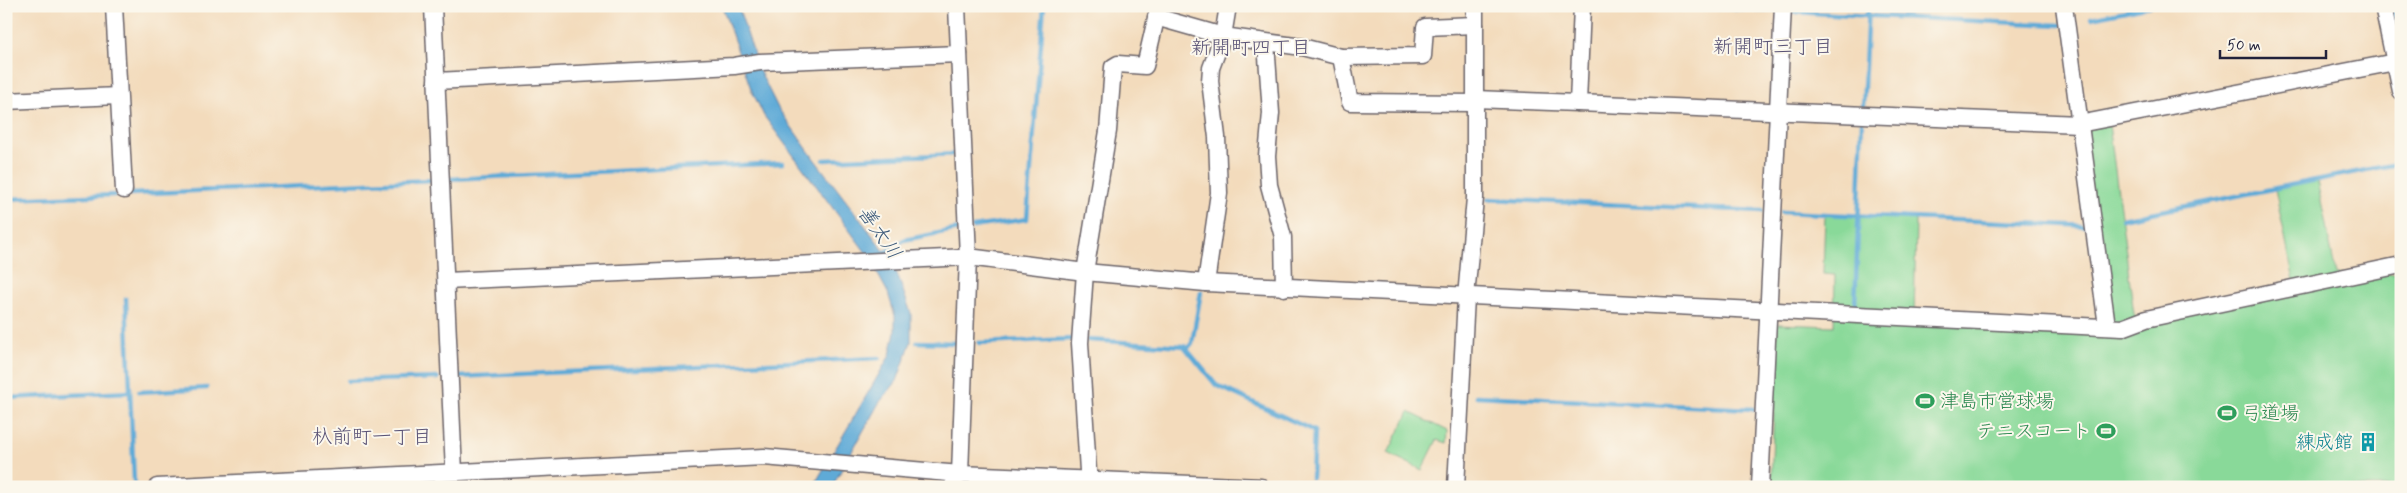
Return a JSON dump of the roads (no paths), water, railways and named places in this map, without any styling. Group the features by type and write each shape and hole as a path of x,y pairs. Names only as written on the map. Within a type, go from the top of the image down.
{"street":[{"path":"114,6 124,190"},
{"path":"433,6 454,472"},
{"path":"956,480 968,257 957,6"},
{"path":"1206,283 1219,193 1217,137 1210,81 1211,68 1223,36 1228,6"},
{"path":"1456,487 1466,297 1475,198 1475,6"},
{"path":"1578,104 1582,6"},
{"path":"1760,487 1783,6"},
{"path":"2064,6 2107,326"},
{"path":"2383,6 2401,91"},
{"path":"1089,483 1081,369 1086,272 1108,132 1113,67 1118,64 1145,66 1157,12 1223,36 1302,47 1341,57 1423,56 1425,27 1475,25"},
{"path":"1266,43 1271,114 1267,156 1269,185 1283,237 1284,288"},
{"path":"436,81 734,66 760,62 959,54"},
{"path":"1341,57 1350,102 1475,101 1578,104 2079,124 2395,62"},
{"path":"6,101 118,96"},
{"path":"446,281 968,257 1086,272 1284,288 2122,328 2146,319 2401,265"},
{"path":"157,487 283,484 454,472 764,457 822,460 956,480 1261,487"}],"water":[{"path":"722,6 738,6 760,72 778,108 895,268 911,313 911,342 897,381 879,403 832,487 813,487 890,355 895,332 895,316 888,293 867,254 764,116 751,89"},
{"path":"2390,6 2401,6 2401,56"}],"waterway":[{"path":"973,227 1027,219 1044,6"},
{"path":"1679,6 1773,10"},
{"path":"1863,108 1868,6"},
{"path":"2091,18 2150,6"},
{"path":"1792,12 2060,25"},
{"path":"1855,307 1862,122"},
{"path":"824,160 957,154"},
{"path":"449,179 783,163"},
{"path":"2122,219 2401,163"},
{"path":"130,194 432,180"},
{"path":"6,199 115,195"},
{"path":"1488,199 1762,211"},
{"path":"1782,212 2089,226"},
{"name":"善太川","path":"881,255 904,240 959,229"},
{"path":"1187,349 1192,343 1201,292"},
{"path":"126,299 134,481"},
{"path":"979,343 1073,339"},
{"path":"1088,340 1184,346 1216,385 1314,431 1312,478"},
{"path":"917,342 956,343"},
{"path":"456,377 879,358"},
{"path":"348,381 438,378"},
{"path":"139,392 207,388"},
{"path":"6,398 130,392"},
{"path":"1476,396 1753,409"}],"place":[{"name":"津島市営球場","path":"1925,401"},
{"name":"弓道場","path":"2227,413"},
{"name":"テニスコート","path":"2106,431"},
{"name":"練成館","path":"2368,442"}],"district":[{"name":"新開町三丁目","path":"1773,47"},
{"name":"新開町四丁目","path":"1251,48"},
{"name":"杁前町一丁目","path":"372,437"}]}
